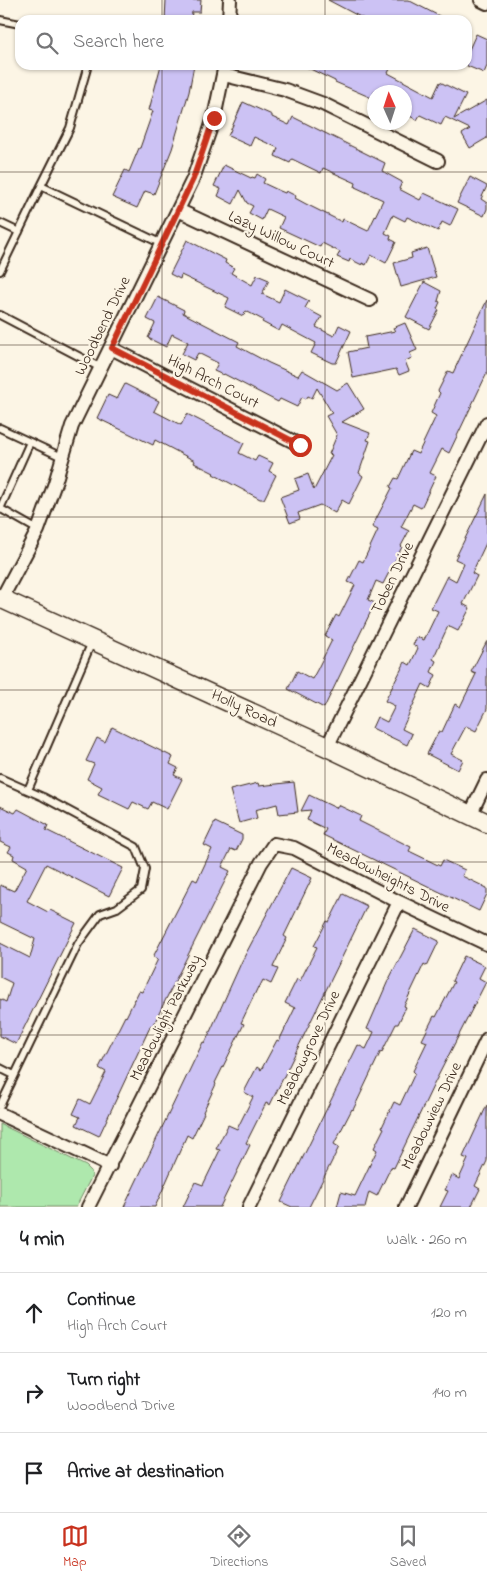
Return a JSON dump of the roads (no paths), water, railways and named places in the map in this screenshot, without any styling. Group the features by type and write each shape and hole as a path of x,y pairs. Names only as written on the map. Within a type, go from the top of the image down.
{"main road":[{"name":"Holly Road","path":"1,598 327,747 487,823"}],"street":[{"path":"229,15 230,0"},
{"path":"225,70 315,101 438,161"},
{"name":"Woodbend Drive","path":"1,598 38,530 50,500 72,426 112,348 204,152 225,70"},
{"name":"Lazy Willow Court","path":"178,210 370,300"},
{"name":"High Arch Court","path":"112,348 300,445"},
{"name":"Toben Drive","path":"327,747 487,423"},
{"path":"470,815 487,780"},
{"name":"Meadowheights Drive","path":"274,844 294,848 399,902 487,944"},
{"name":"Meadowlight Parkway","path":"88,1207 261,863 274,844"},
{"name":"Meadowgrove Drive","path":"249,1207 399,902"},
{"name":"Meadowview Drive","path":"406,1207 487,1039"},
{"path":"0,1114 110,1166"}],"lane":[{"path":"0,20 15,23"},
{"path":"0,271 70,128 87,70"},
{"path":"41,186 162,244"},
{"path":"0,223 19,232"},
{"path":"0,315 101,368"},
{"path":"0,428 62,457"},
{"path":"30,442 0,509 38,530"},
{"path":"28,790 93,640"},
{"path":"0,778 28,790 136,847 145,869 141,890 117,908 100,914 78,944 0,1106"},
{"path":"0,1068 14,1075"}]}
